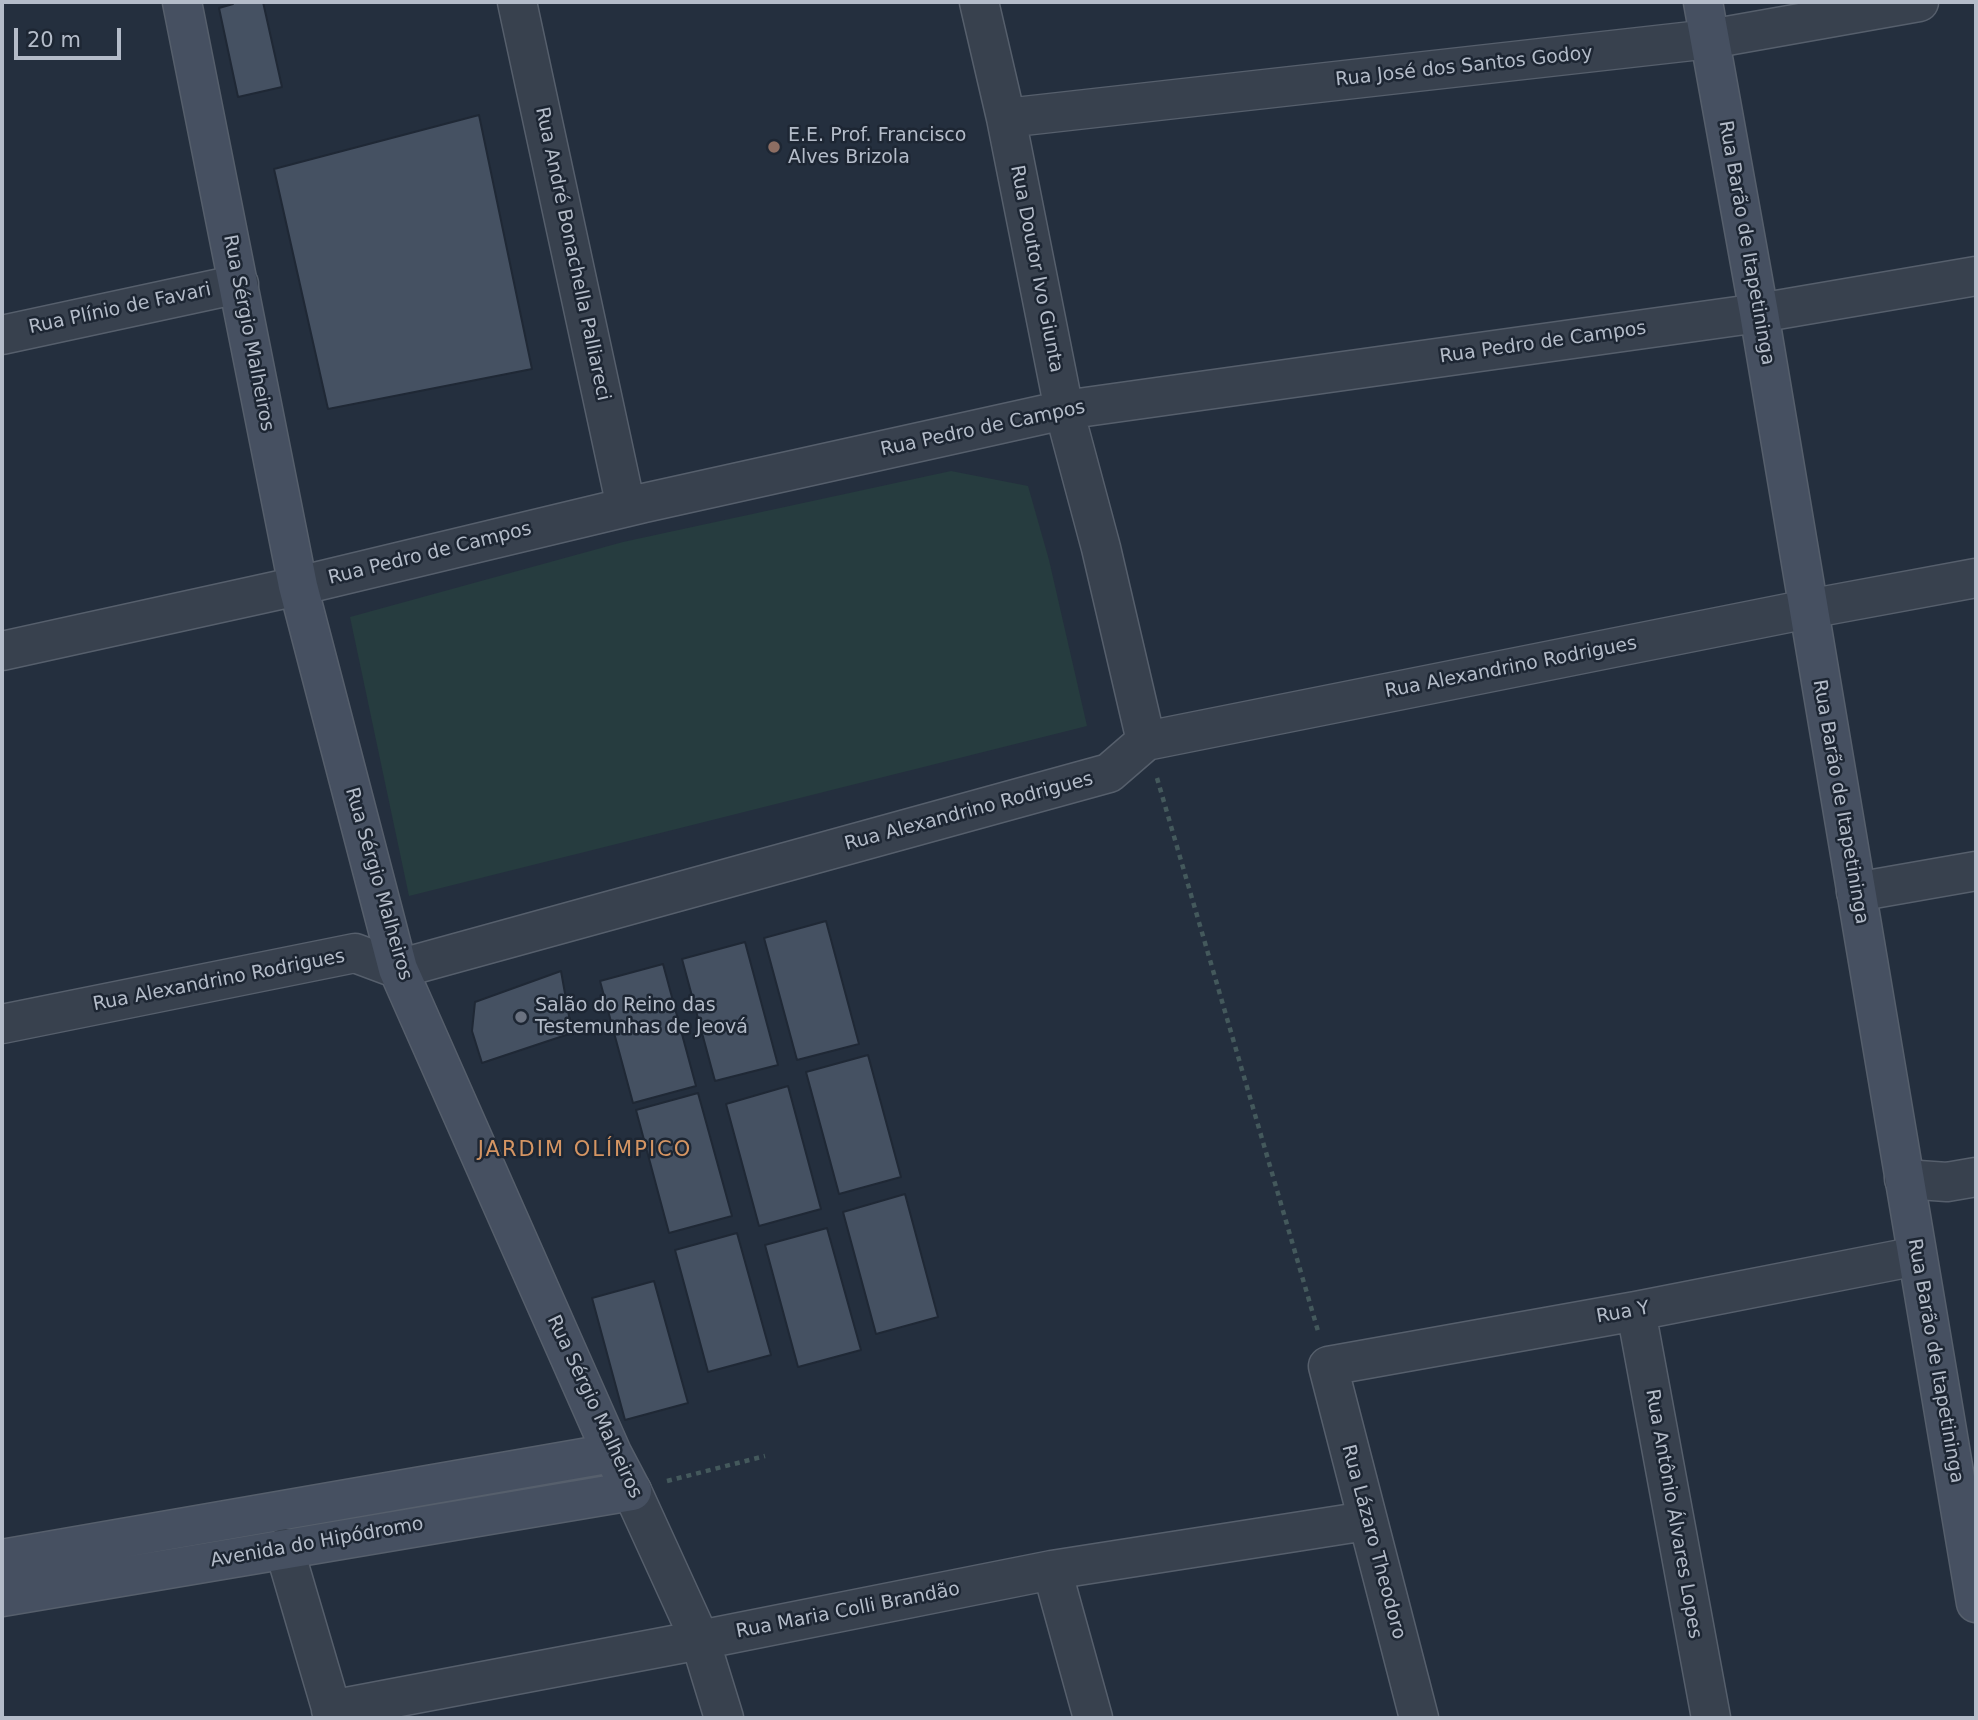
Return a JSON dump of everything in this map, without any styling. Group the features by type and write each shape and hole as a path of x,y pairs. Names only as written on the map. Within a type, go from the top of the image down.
{"street":[{"name":"Rua Sérgio Malheiros","path":"182,2 298,586 398,969 612,1453 700,1640 724,1718"},
{"name":"Rua André Bonachella Palliareci","path":"517,2 626,507"},
{"name":"Rua Doutor Ivo Giunta","path":"979,2 1006,118 1065,410 1101,548 1146,741"},
{"name":"Rua Barão de Itapetininga","path":"1703,2 1759,313 1917,1256 1965,1466 1976,1603"},
{"name":"Rua José dos Santos Godoy","path":"1006,118 1710,39 1919,2"},
{"name":"Rua Pedro de Campos","path":"2,651 298,586 626,507 1065,410 1759,313 1976,276"},
{"name":"Rua Plínio de Favari","path":"2,335 239,284"},
{"name":"Rua Alexandrino Rodrigues","path":"2,1024 355,953 398,969 1109,773 1146,741 1976,578"},
{"path":"1856,892 1976,871"},
{"path":"1904,1180 1947,1182 1976,1177"},
{"name":"Rua Y","path":"1328,1366 1636,1311 1917,1256"},
{"name":"Rua Antônio Álvares Lopes","path":"1636,1311 1711,1718"},
{"name":"Rua Lázaro Theodoro","path":"1328,1366 1419,1718"},
{"name":"Avenida do Hipódromo","path":"2,1559 612,1453"},
{"name":"Avenida do Hipódromo","path":"2,1597 632,1491"},
{"name":"Rua Maria Colli Brandão","path":"333,1714 1052,1570 1367,1521"},
{"path":"284,1548 333,1714"},
{"path":"1052,1570 1093,1718"}],"path":[{"path":"1146,741 1328,1366"},
{"path":"677,1478 765,1456"}],"green space":[{"path":"951,471 1028,486 1049,560 1087,726 409,896 350,617 623,542"}],"building":[{"path":"232,2 263,2 282,87 238,97 219,8 233,4"},
{"path":"479,115 532,369 328,409 274,169"},
{"path":"826,921 859,1044 797,1060 764,938"},
{"path":"745,942 778,1065 715,1081 682,959"},
{"path":"663,964 696,1086 633,1103 600,981"},
{"name":"Salão do Reino das Testemunhas de Jeová","path":"561,971 572,1033 482,1063 472,1031 475,1002"},
{"path":"868,1055 901,1177 839,1194 806,1072"},
{"path":"788,1086 821,1209 759,1226 726,1104"},
{"path":"698,1093 732,1216 669,1233 636,1110"},
{"path":"905,1194 938,1317 876,1334 843,1212"},
{"path":"827,1228 861,1350 798,1367 765,1245"},
{"path":"737,1233 771,1355 708,1372 675,1250"},
{"path":"654,1281 688,1403 625,1420 592,1298"}],"place":[{"name":"E.E. Prof. Francisco Alves Brizola","path":"774,147"},
{"name":"Salão do Reino das Testemunhas de Jeová","path":"521,1017"}],"district":[{"name":"JARDIM OLÍMPICO","path":"585,1151"}]}
